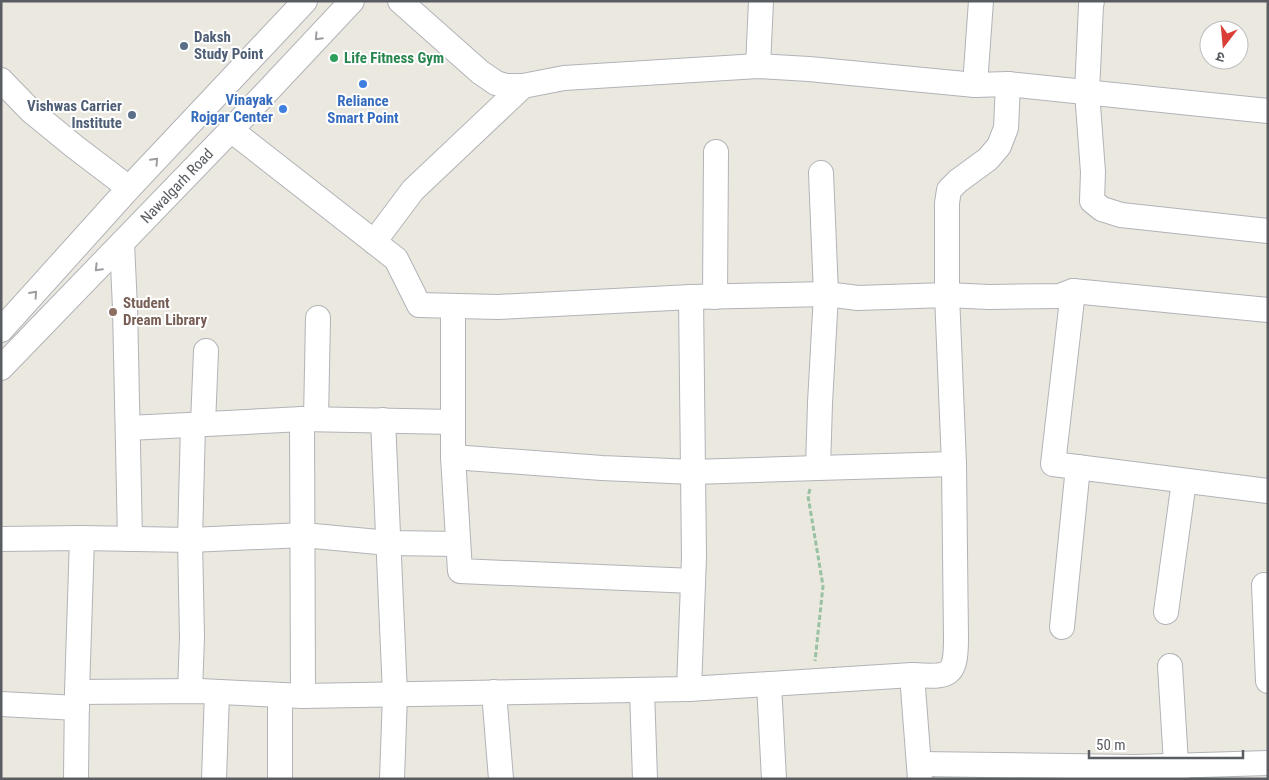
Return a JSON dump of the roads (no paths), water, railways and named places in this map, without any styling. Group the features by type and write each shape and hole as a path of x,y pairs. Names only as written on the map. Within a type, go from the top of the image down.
{"street":[{"path":"1,330 129,188 305,1"},
{"name":"Nawalgarh Road","path":"1,368 231,130 352,1"},
{"path":"400,1 480,72 496,83 506,86 523,86 564,78 758,66 810,69 975,85 1008,84 1268,111"},
{"path":"758,66 761,1"},
{"path":"975,85 981,1"},
{"path":"1092,1 1087,92 1093,172 1092,202 1121,215 1268,231"},
{"path":"1,80 31,111 129,188"},
{"path":"1,704 190,691 292,695 689,689 948,674 953,667 956,656 954,464 947,295 947,203 950,190 958,181 988,159 999,146 1006,128 1008,84"},
{"path":"374,242 413,190 523,86"},
{"path":"231,130 396,259 419,305 498,307 691,297 826,294 858,298 947,295 989,297 1060,296 1073,292 1268,310"},
{"path":"715,297 716,152"},
{"path":"818,468 826,294 821,173"},
{"path":"122,243 129,428 130,539"},
{"path":"1073,292 1053,464 1268,491"},
{"path":"689,689 694,556 691,297"},
{"path":"454,306 453,457 460,571 693,581"},
{"path":"280,779 302,625 303,536 309,419 318,318"},
{"path":"190,691 192,637 190,540 198,425 206,351"},
{"path":"129,428 309,419 453,422"},
{"path":"383,420 395,694 392,779"},
{"path":"453,457 602,468 693,472 954,464"},
{"path":"1062,627 1078,468"},
{"path":"1166,612 1184,481"},
{"path":"1,539 190,540 303,536 389,543 458,544"},
{"path":"76,779 82,538"},
{"path":"1264,585 1268,681"},
{"path":"1170,666 1177,772"},
{"path":"912,675 920,772 1135,767 1177,772 1268,762"},
{"path":"769,684 774,779"},
{"path":"642,690 645,779"},
{"path":"214,779 217,692"},
{"path":"494,692 501,779"}],"place":[{"name":"Daksh Study Point","path":"184,46"},
{"name":"Life Fitness Gym","path":"334,58"},
{"name":"Reliance Smart Point","path":"363,84"},
{"name":"Vinayak Rojgar Center","path":"283,109"},
{"name":"Vishwas Carrier Institute","path":"132,115"},
{"name":"Student Dream Library","path":"113,312"}]}
